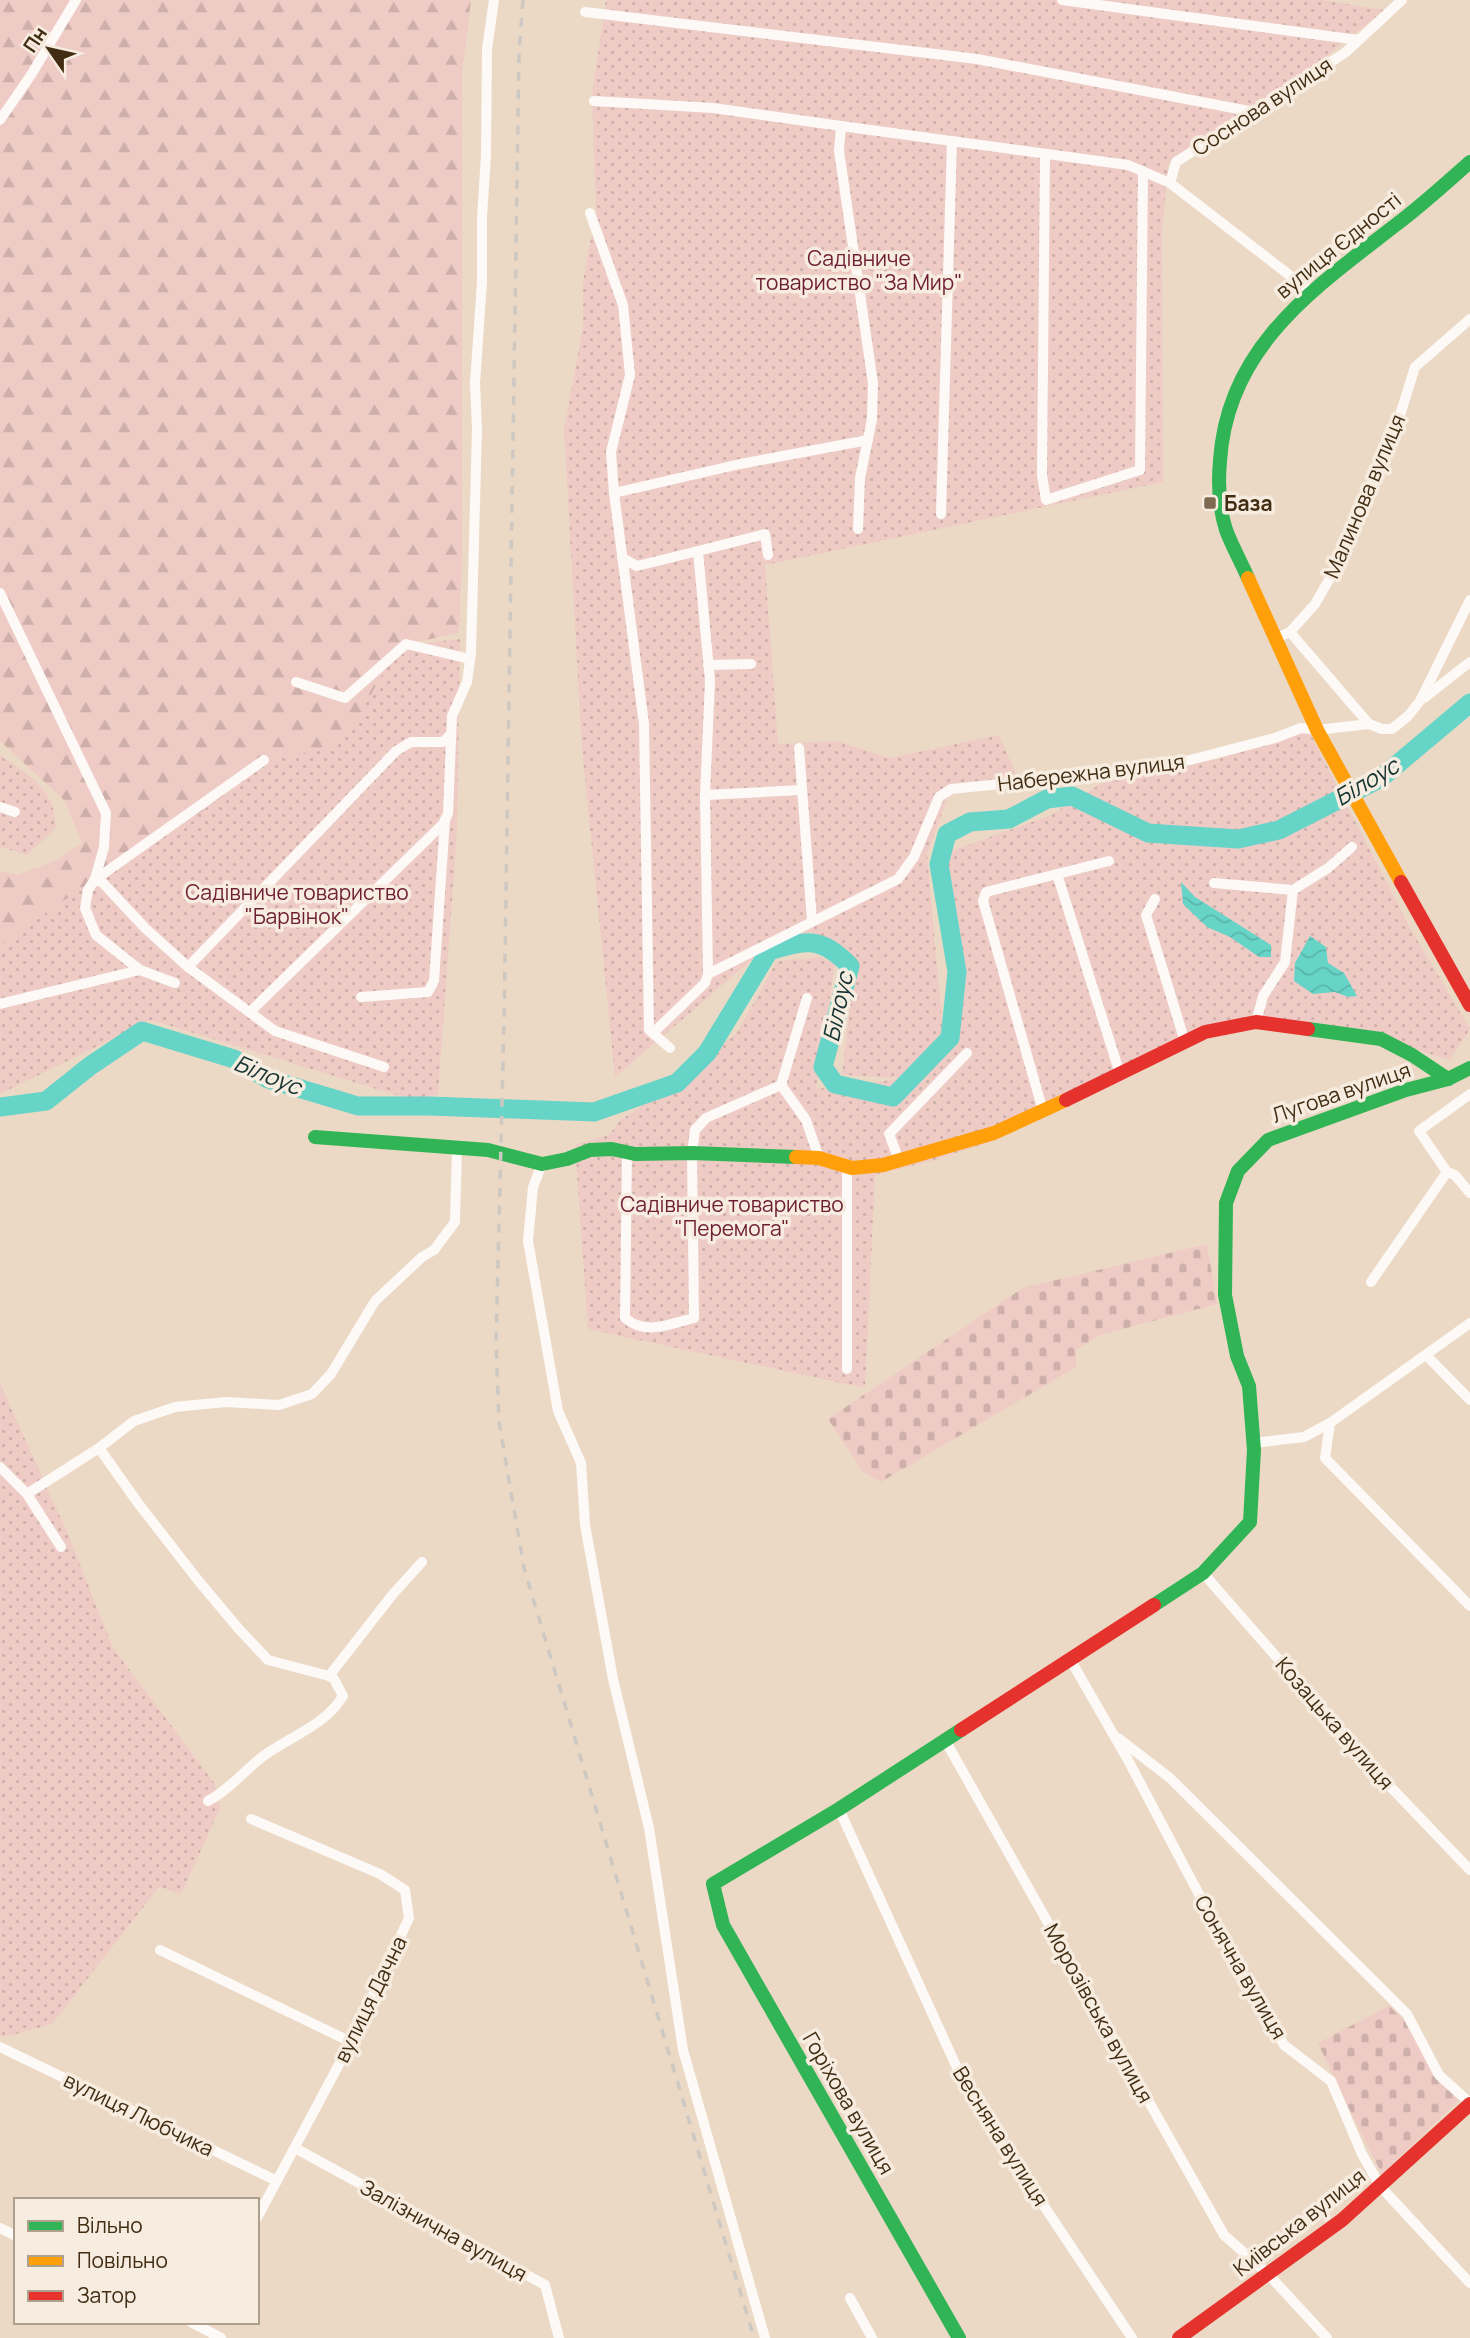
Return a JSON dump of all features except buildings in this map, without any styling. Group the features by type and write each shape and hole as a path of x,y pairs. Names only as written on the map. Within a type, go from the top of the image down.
{"street":[{"path":"0,120 31,75 76,0"},
{"path":"250,1012 445,820 448,814 452,716 467,682 470,659 477,429 475,383 482,282 487,49 494,0"},
{"path":"1062,0 1358,40"},
{"name":"Соснова вулиця","path":"1170,183 1176,162 1346,52 1402,0"},
{"path":"585,12 977,59 1254,112"},
{"path":"594,101 713,107 1128,165 1170,183 1310,292"},
{"path":"841,126 839,151 873,383 872,419 860,478 858,529"},
{"path":"941,514 952,141"},
{"path":"1045,154 1042,475 1046,500 1140,470 1143,171"},
{"name":"вулиця Єдності","path":"1470,162 1397,225 1310,292 1279,323 1249,361 1232,399 1222,443 1219,490 1226,529 1283,635 1317,730 1470,1005"},
{"path":"590,213 623,304 630,375 611,452 644,724 649,1030 670,1048"},
{"name":"Малинова вулиця","path":"1283,635 1315,604 1337,566 1362,504 1391,444 1415,367 1470,319"},
{"path":"614,494 740,464 868,439"},
{"path":"622,558 637,566 765,534 768,555"},
{"path":"653,1033 705,983 709,974 705,795 710,681 698,551"},
{"path":"0,593 106,813 104,847 95,879 88,890 85,908 96,935 140,970 175,983"},
{"name":"Набережна вулиця","path":"709,974 898,879 914,857 939,797 951,789 1108,773 1186,761 1276,738 1301,728 1317,730 1369,724 1382,729 1392,729 1408,716 1420,701 1470,600"},
{"path":"1283,635 1369,724"},
{"path":"296,682 345,698 406,644 470,659"},
{"path":"1420,701 1470,662"},
{"path":"708,665 751,664"},
{"path":"188,967 396,751 411,742 443,742 451,734"},
{"path":"799,748 812,921"},
{"path":"95,879 264,760"},
{"path":"705,795 802,790"},
{"path":"0,807 15,812"},
{"path":"361,998 428,992 434,981 445,820"},
{"path":"1214,883 1293,890 1328,868 1352,847"},
{"path":"1043,1111 983,901 986,892 1109,861"},
{"path":"1057,874 1120,1074"},
{"path":"95,879 103,883 145,928 188,967 275,1031 384,1067"},
{"path":"1256,1021 1263,996 1285,962 1293,890"},
{"path":"1155,899 1146,915 1185,1042"},
{"path":"0,1004 140,970"},
{"path":"627,1152 625,1318 633,1325 645,1329 694,1318 692,1153 695,1130 706,1118 781,1085 807,998"},
{"path":"315,1137 488,1150 542,1164 567,1159 590,1150 611,1149 627,1152 819,1158 847,1166 883,1165 994,1133 1205,1032 1256,1021 1381,1039 1412,1055 1448,1079"},
{"path":"899,1160 888,1134 967,1053"},
{"name":"Лугова вулиця","path":"713,1884 839,1809 1203,1573 1250,1522 1254,1443 1250,1386 1237,1356 1225,1295 1226,1203 1238,1171 1268,1140 1406,1090 1448,1079 1470,1068"},
{"path":"781,1085 806,1120 819,1158"},
{"path":"1470,1094 1419,1131 1447,1172 1455,1175 1470,1193"},
{"path":"27,1494 99,1448 134,1421 175,1407 226,1402 279,1405 312,1394 331,1374 375,1301 422,1256 434,1250 455,1222 457,1147"},
{"path":"542,1164 533,1187 528,1241 558,1411 581,1463 584,1525 613,1679 649,1828 682,2050 765,2338"},
{"path":"847,1166 847,1369"},
{"path":"1371,1282 1447,1172"},
{"path":"1254,1443 1304,1437 1330,1423 1470,1323"},
{"path":"1426,1355 1470,1400"},
{"path":"1330,1423 1325,1458 1470,1606"},
{"path":"99,1448 197,1579 268,1660 329,1676 334,1679 343,1696 335,1709 262,1757 225,1792 208,1801"},
{"path":"0,1467 27,1494 61,1547"},
{"path":"329,1676 393,1594 422,1562"},
{"name":"Козацька вулиця","path":"1203,1573 1383,1779 1470,1870"},
{"name":"Сонячна вулиця","path":"1070,1659 1239,1970 1284,2045 1331,2081 1362,2154 1380,2186 1470,2283"},
{"name":"Сонячна вулиця","path":"1114,1736 1170,1778 1407,2014 1439,2075 1470,2103"},
{"name":"Морозівська вулиця","path":"945,1740 1224,2235 1268,2274 1327,2338"},
{"name":"Весняна вулиця","path":"839,1809 968,2092 1132,2338"},
{"name":"вулиця Дачна","path":"251,1819 380,1874 405,1890 409,1918 351,2042 259,2214"},
{"name":"Горіхова вулиця","path":"713,1884 723,1925 959,2338"},
{"path":"160,1950 351,2042"},
{"name":"вулиця Любчика","path":"0,2047 277,2181"},
{"name":"Київська вулиця","path":"1179,2338 1342,2220 1470,2103"},
{"name":"Залізнична вулиця","path":"295,2148 544,2285 559,2338"},
{"path":"850,2298 872,2338"},
{"path":"194,2338 198,2324 221,2338"}],"green space":[{"path":"0,0 471,0 462,75 462,555 459,633 397,646 354,724 325,749 274,759 187,822 95,879 0,945 0,871 18,875 55,861 82,843 64,800 0,741"},
{"name":"Садівниче товариство \"За Мир\"","path":"606,0 1321,0 1384,10 1274,99 1169,162 1162,229 1163,482 765,565 778,744 837,741 889,758 999,735 1019,781 951,789 927,854 943,1031 901,1078 842,1075 855,960 811,932 767,947 615,1077 582,749 564,429 583,327 583,281 596,211 592,94"},
{"name":"Садівниче товариство \"Барвінок\"","path":"460,639 457,830 438,1094 416,1101 151,1020 0,1094 0,938 397,646"},
{"name":"Садівниче товариство \"Перемога\"","path":"1308,729 1410,928 1470,1029 1450,1060 1381,1039 1230,1023 993,1141 875,1175 865,1388 588,1329 575,1145 610,1134 620,1120 737,1033 777,961 820,957 835,964 816,1089 918,1077 947,1047 960,1018 953,924 943,854 1051,815 1110,778 1215,760"},
{"path":"0,755 39,784 51,802 56,828 27,855 0,847"},
{"path":"1207,1244 1217,1304 1100,1335 1076,1350 1076,1367 881,1482 863,1472 828,1419 1023,1288"},
{"path":"0,1384 68,1534 113,1648 215,1784 220,1808 181,1894 159,1887 52,2024 9,2036 0,2036"},
{"path":"1389,2006 1404,2020 1434,2076 1459,2100 1382,2174 1318,2043"}],"water":[{"path":"1181,882 1195,897 1271,945 1271,957 1259,957 1230,937 1207,927 1183,904"},
{"path":"1310,936 1326,947 1328,963 1344,973 1357,996 1348,997 1335,992 1313,994 1294,981 1295,963"}],"waterway":[{"name":"Білоус","path":"0,1107 46,1101 90,1066 142,1031 234,1059 268,1079 358,1106 594,1112 677,1083 707,1053 769,951 804,943 830,949 850,966 823,1067 835,1084 893,1097 950,1038 957,972 939,864 947,834 970,822 1009,819 1047,799 1072,796 1148,833 1238,839 1279,830 1381,778 1470,703"}],"railway":[{"path":"523,0 519,52 504,1023 496,1343 499,1422 524,1568 754,2338"}],"traffic: fast":[{"path":"1248,578 1226,530 1219,487 1226,421 1239,386 1256,354 1279,325 1305,299 1470,162"},
{"path":"1308,1029 1381,1039 1412,1055 1448,1079 1470,1068"},
{"path":"1154,1605 1203,1573 1250,1522 1254,1450 1249,1386 1237,1356 1225,1295 1226,1203 1238,1171 1268,1140 1406,1090 1448,1079"},
{"path":"315,1137 488,1150 542,1164 567,1159 590,1150 612,1149 635,1154 796,1157"},
{"path":"959,2338 723,1925 713,1884 839,1809 961,1730"}],"traffic: slow":[{"path":"1248,578 1317,730 1401,882"},
{"path":"796,1157 819,1158 852,1168 883,1165 994,1133 1066,1100"}],"traffic: jam":[{"path":"1401,882 1470,1005"},
{"path":"1066,1100 1205,1032 1256,1022 1308,1029"},
{"path":"961,1730 1154,1605"},
{"path":"1179,2338 1342,2220 1470,2104"}],"place":[{"name":"База","path":"1210,503"}]}
